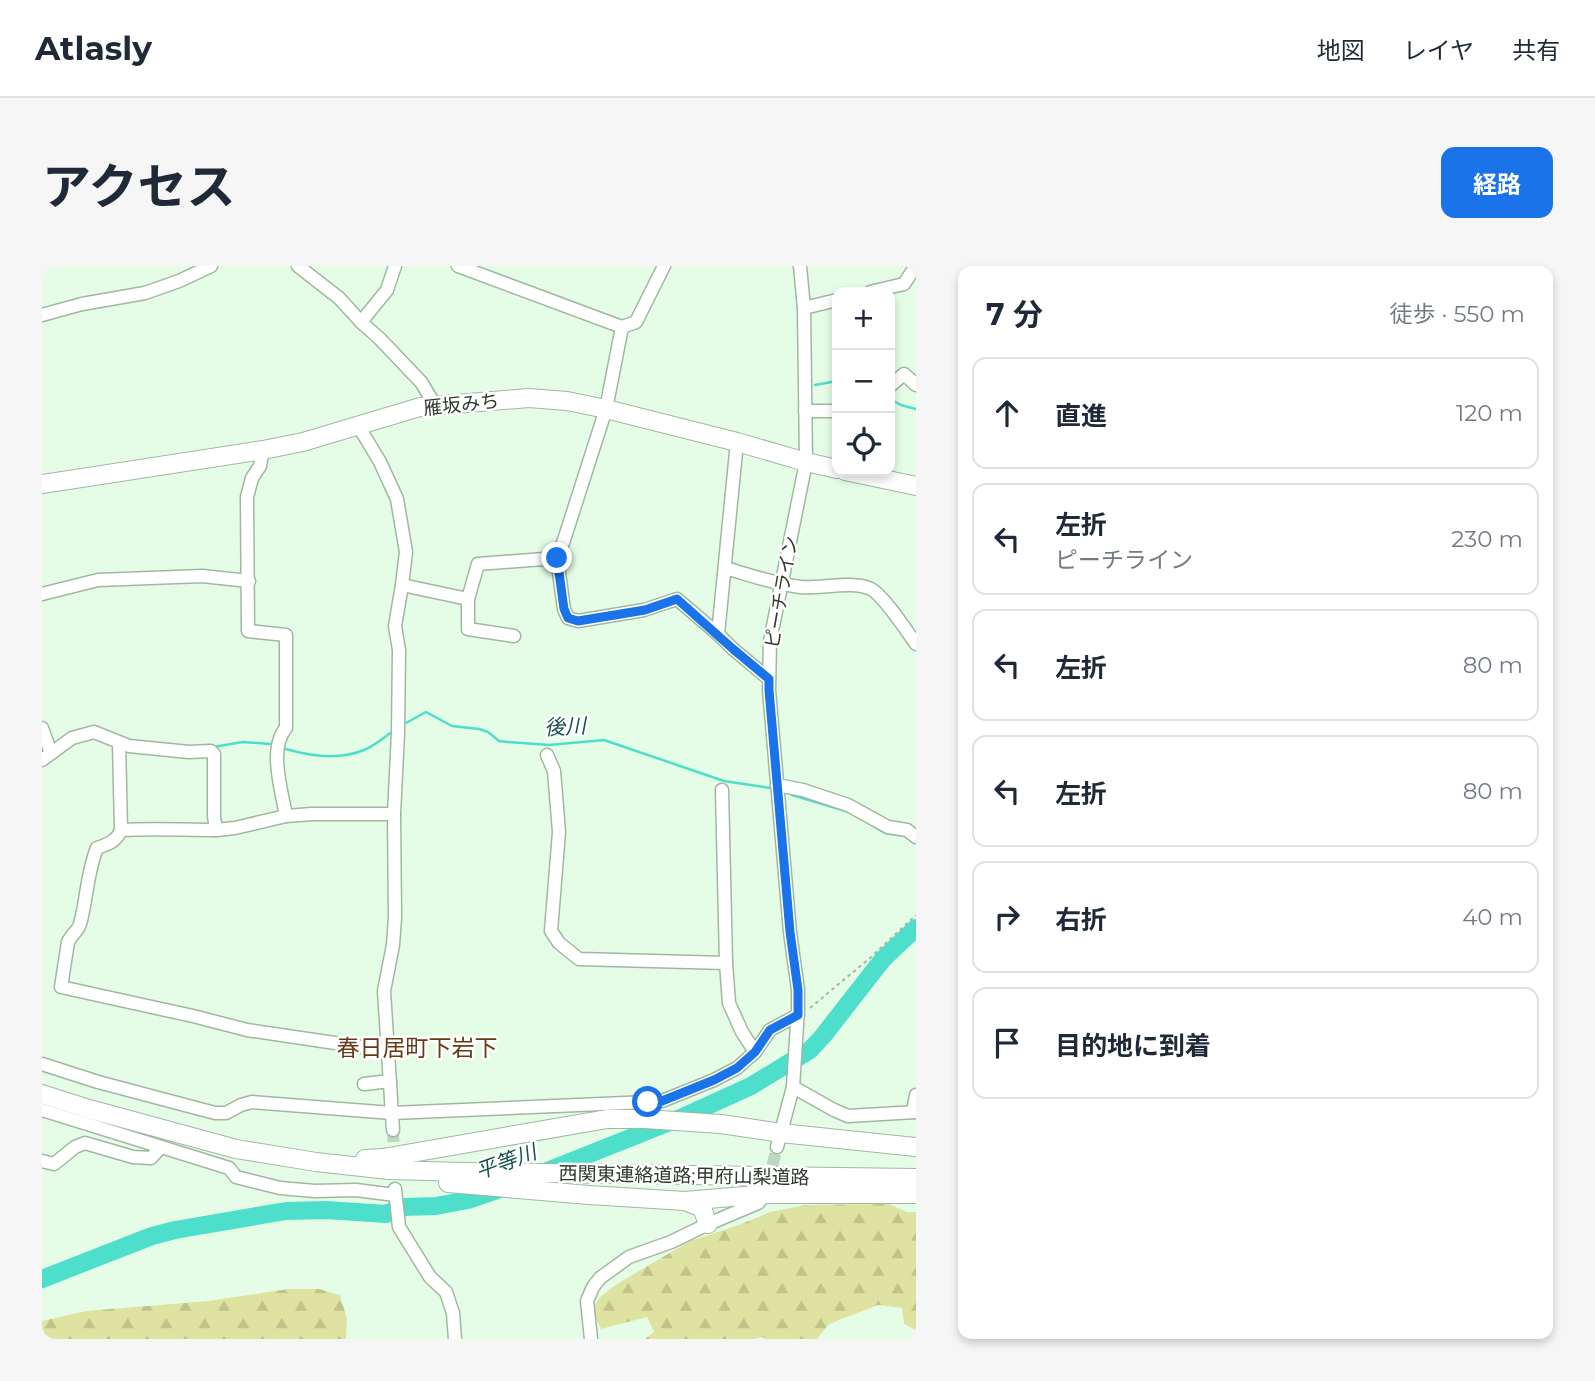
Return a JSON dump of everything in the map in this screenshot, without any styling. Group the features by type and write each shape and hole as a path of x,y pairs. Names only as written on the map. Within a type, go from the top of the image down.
{"highway":[{"name":"雁坂みち","path":"42,484 303,442 420,407 529,398 567,401 606,409 832,468"},
{"path":"869,476 916,486"},
{"name":"西関東連絡道路;甲府山梨道路","path":"42,1094 236,1149 389,1170 916,1178"},
{"path":"274,1155 383,1158 607,1119 721,1124 779,1140 916,1147"},
{"path":"353,1166 385,1174 443,1182 685,1201 766,1190 916,1194"},
{"path":"685,1201 702,1208 708,1224"}],"street":[{"path":"42,315 82,304 145,293 211,266"},
{"path":"298,266 339,298 380,339 421,382 435,405"},
{"path":"361,322 387,290 395,266"},
{"path":"458,266 622,327 636,322 664,266"},
{"name":"ピーチライン","path":"779,1140 793,1087 798,990 790,932 769,679 770,642 806,462 804,308 800,266"},
{"path":"891,287 911,282 916,270"},
{"path":"804,308 832,301"},
{"path":"622,327 606,409 557,558 564,609 568,618 578,621 645,610 677,599 769,679"},
{"path":"895,382 904,374 916,385"},
{"path":"805,411 832,411"},
{"path":"359,427 380,462 397,499 406,552 395,626 399,650 394,814 395,918 384,991 393,1129"},
{"path":"718,634 737,442"},
{"path":"263,450 260,466 252,478 247,497 248,631 286,635 286,728 280,735 276,760 286,816"},
{"path":"514,636 468,629 468,599 478,565 557,558"},
{"path":"725,568 802,588 869,588 879,595 916,644"},
{"path":"42,594 98,580 202,576 249,580"},
{"path":"402,585 468,599"},
{"path":"42,728 46,757 72,738 94,732 119,743 144,748 211,751 214,754 216,830"},
{"path":"119,743 121,830 119,836 109,844 97,848 79,928 68,942 61,988 247,1030 389,1051"},
{"path":"547,755 554,771 559,831 551,931 559,943 579,960 726,963"},
{"path":"777,785 803,790 848,805 888,827 907,830 916,837"},
{"path":"722,790 729,1003 742,1032 755,1052"},
{"path":"121,830 216,830 286,816 394,814"},
{"path":"42,1064 215,1113 226,1113 252,1102 392,1113 662,1101 737,1068 755,1052 770,1030 798,1012"},
{"path":"364,1084 390,1081"},
{"path":"793,1087 848,1115 915,1112 916,1095"},
{"path":"42,1110 229,1168 236,1177 280,1188 395,1191 398,1227 430,1277 446,1292 453,1313 455,1339"},
{"path":"42,1161 54,1164 75,1147 85,1143 133,1157 151,1158 161,1147"},
{"path":"591,1339 587,1301 600,1278 629,1257 671,1242 758,1203 766,1190"}],"path":[{"path":"798,1012 810,1009 916,915"}],"green space":[{"path":"889,1204 907,1212 916,1212 916,1330 904,1324 902,1308 878,1305 829,1324 817,1339 645,1339 654,1332 647,1317 601,1329 592,1310 600,1297 617,1284 690,1241 770,1212 805,1205"},
{"path":"288,1289 319,1289 340,1295 347,1319 346,1339 42,1339 42,1321 86,1311 209,1301"}],"waterway":[{"path":"815,385 832,382"},
{"path":"895,402 916,409"},
{"name":"後川","path":"406,723 426,712 452,726 488,732 499,741 549,745 604,740 724,781 770,788"},
{"name":"後川","path":"286,749 305,754 345,755 368,748 392,732"},
{"name":"後川","path":"213,747 243,742 270,744"},
{"name":"後川","path":"792,795 849,812"},
{"name":"後川","path":"873,826 885,833 905,836"},
{"name":"平等川","path":"542,1173 685,1116 751,1086 810,1050 883,959 916,928"},
{"name":"平等川","path":"42,1279 152,1236 175,1230 286,1211 326,1210 386,1214 402,1207 436,1206 468,1200 503,1188"}],"tunnel":[{"path":"393,1130 395,1187"},
{"path":"768,1183 777,1147"}],"district":[{"name":"春日居町下岩下","path":"417,1048"}],"route":[{"path":"557,558 564,609 568,618 578,621 645,610 677,599 769,679 790,932 798,990 798,1015 770,1030 755,1052 737,1068 662,1101 648,1102"}]}
